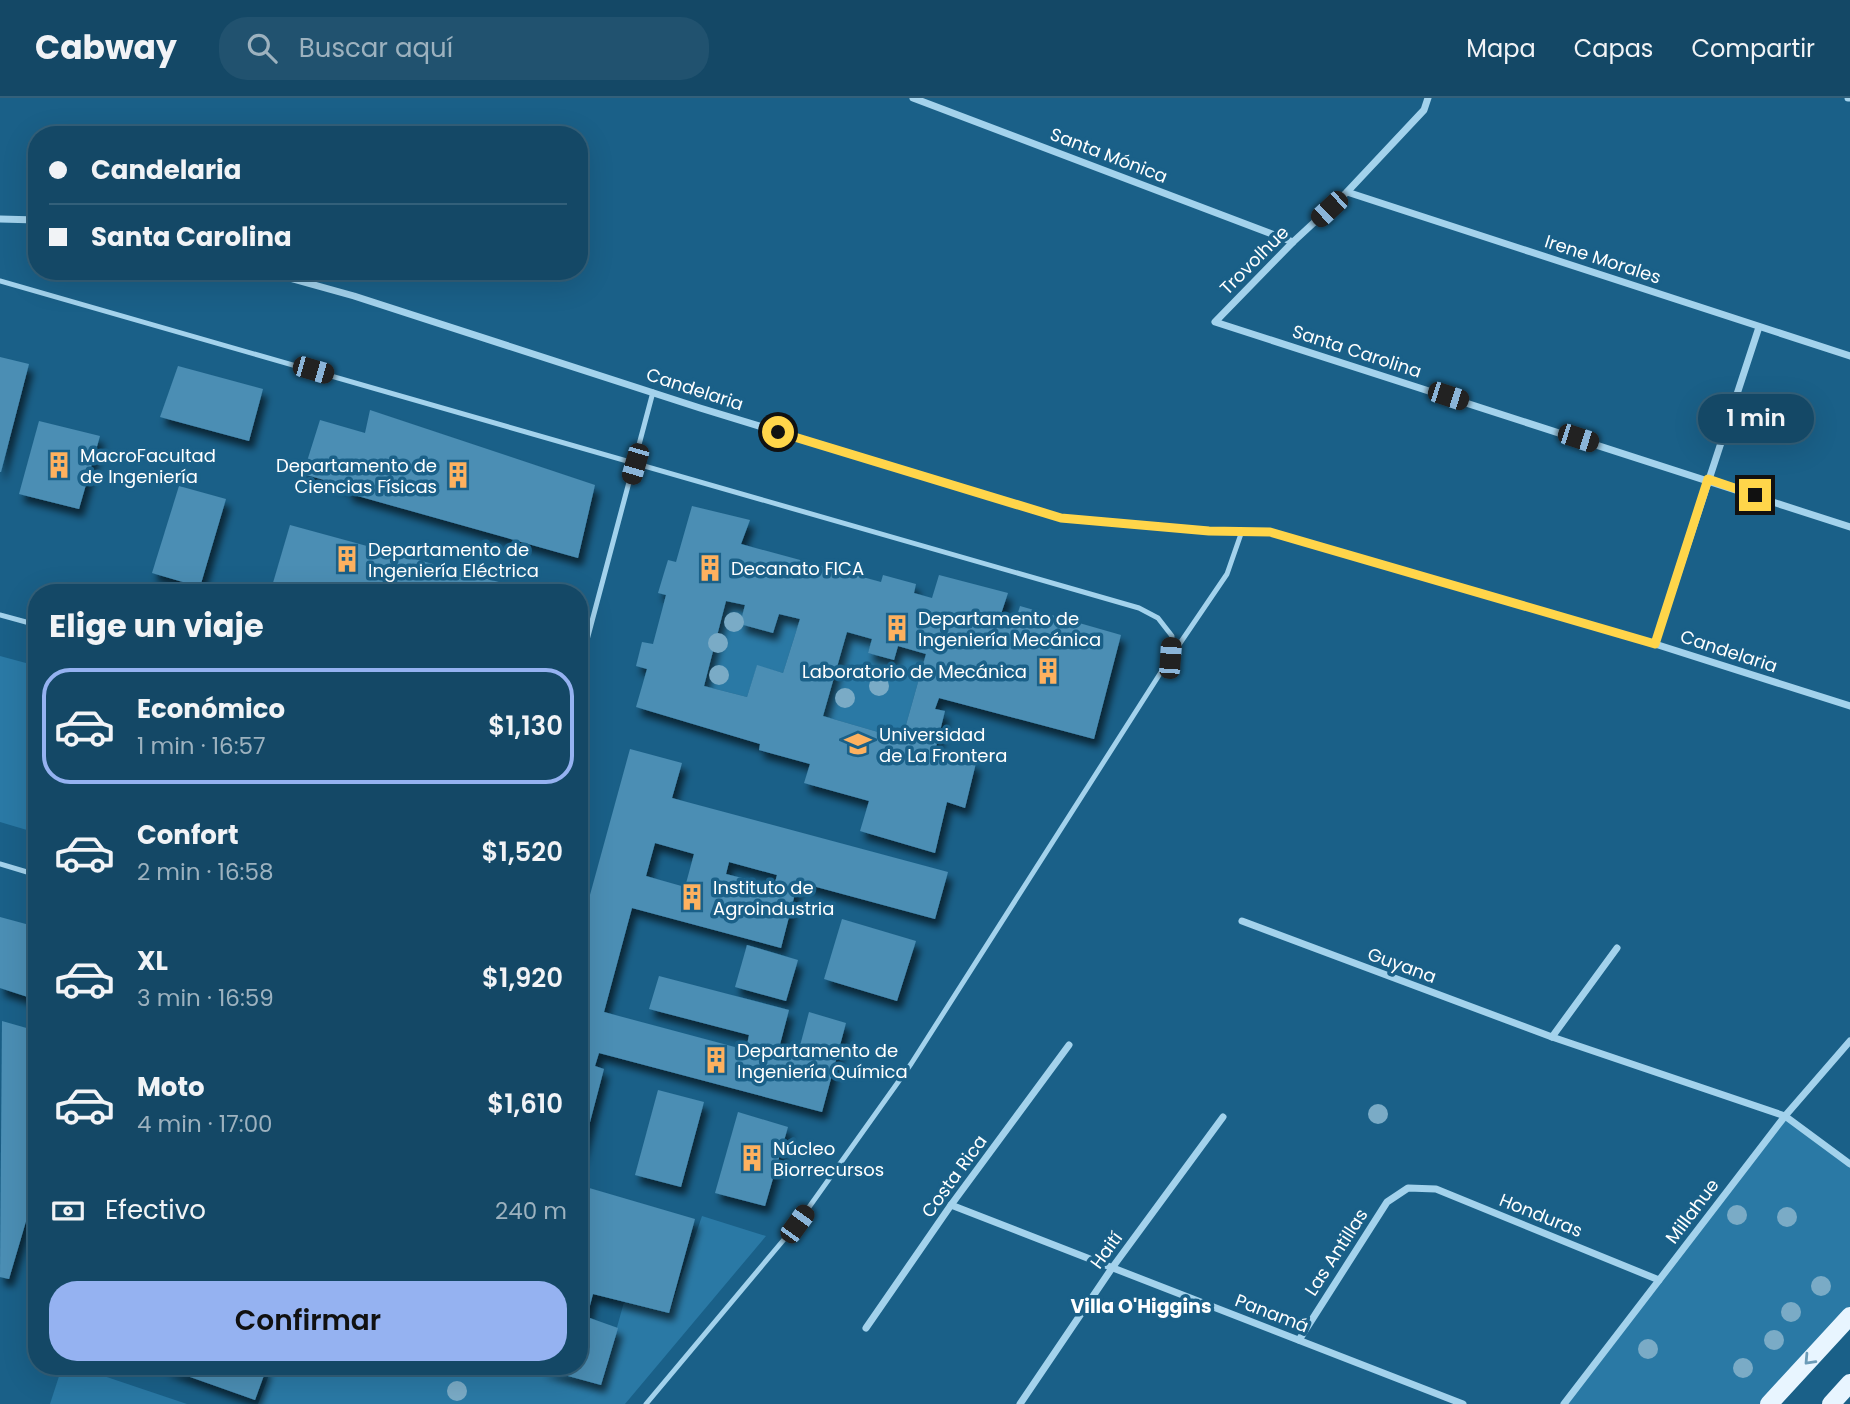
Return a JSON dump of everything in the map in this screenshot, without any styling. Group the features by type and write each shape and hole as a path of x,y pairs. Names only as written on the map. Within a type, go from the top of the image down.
{"main road":[{"path":"1769,1404 1850,1316"},
{"path":"1831,1404 1850,1383"}],"street":[{"name":"Santa Mónica","path":"913,98 1293,242"},
{"name":"Trovolhue","path":"1214,322 1347,192 1424,110 1428,98"},
{"name":"Irene Morales","path":"1347,192 1850,356"},
{"path":"0,219 28,220"},
{"name":"Candelaria","path":"296,280 1061,518 1209,531 1270,532 1655,644 1850,706"},
{"name":"Santa Carolina","path":"1214,322 1708,479 1850,527"},
{"path":"1655,644 1759,327"},
{"name":"Guyana","path":"1242,921 1552,1037 1784,1116 1850,1164"},
{"path":"1552,1037 1617,948"},
{"name":"Millahue","path":"1564,1404 1784,1116 1850,1041"},
{"name":"Costa Rica","path":"866,1328 951,1205 1069,1045"},
{"name":"Haití","path":"1020,1404 1112,1268 1223,1118"},
{"name":"Honduras","path":"1408,1188 1436,1189 1659,1280"},
{"name":"Las Antillas","path":"1299,1340 1387,1202 1408,1188"},
{"name":"Panamá","path":"951,1205 1463,1404"}],"lane":[{"path":"0,281 1139,608 1158,618 1172,636 1170,658"},
{"path":"588,637 653,392"},
{"path":"646,1404 797,1224 911,1064 1170,658 1227,574 1242,530"},
{"path":"0,615 28,623"},
{"path":"0,864 28,872"}],"shaded area":[{"path":"726,601 745,605 740,624 773,633 779,614 800,619 783,673 757,666 747,697 704,686"},
{"path":"847,632 872,639 868,653 893,660 898,646 926,654 902,739 823,716"},
{"path":"0,656 28,664 28,830 0,822"},
{"path":"1785,1116 1850,1164 1850,1316 1769,1404 1564,1404"},
{"path":"702,1216 766,1236 625,1404 258,1404 269,1375 569,1375 601,1385 624,1302 669,1313"},
{"path":"59,1375 101,1375 187,1404 50,1404"}],"building":[{"path":"0,357 29,364 1,472 0,472"},
{"path":"178,366 263,389 249,441 160,417"},
{"name":"Departamento de Ciencias Físicas","path":"370,410 595,485 578,558 347,493 349,487 303,474 320,420 365,433"},
{"name":"MacroFacultad de Ingeniería","path":"39,421 100,436 79,509 19,494"},
{"path":"179,486 226,499 201,584 190,584 152,573"},
{"path":"692,506 750,520 741,544 881,582 883,575 916,584 914,593 932,598 939,575 1008,593 999,620 1014,625 1020,606 1121,635 1094,739 939,698 935,709 945,711 935,751 976,763 965,808 947,802 935,853 860,831 869,801 804,783 810,764 759,750 760,744 636,707 647,669 636,666 642,642 653,644 666,595 658,593 668,560 676,562","holes":["726,601 745,605 740,624 773,633 779,614 800,619 783,673 757,665 747,697 704,686","847,632 872,639 868,653 894,660 898,646 926,654 902,739 823,716"]},
{"name":"Departamento de Ingeniería Eléctrica","path":"290,525 506,584 273,584"},
{"name":"Instituto de Agroindustria","path":"630,749 682,763 672,798 948,872 935,919 798,882 781,948 632,908 604,1012 746,1050 749,1035 649,1009 659,976 789,1010 778,1052 797,1057 809,1012 846,1023 822,1112 599,1053 595,1066 604,1069 588,1130 588,902","holes":["655,843 694,854 685,887 646,876","729,862 777,875 774,886 726,874"]},
{"path":"0,917 28,925 28,997 0,988"},
{"path":"842,919 916,941 897,1001 824,979"},
{"path":"747,945 798,960 786,1001 735,987"},
{"path":"2,1021 28,1028 28,1215 9,1279 0,1277"},
{"path":"658,1090 704,1102 681,1187 635,1175"},
{"name":"Núcleo Biorrecursos","path":"738,1112 788,1127 765,1206 715,1193"},
{"path":"588,1188 695,1219 669,1313 593,1294 588,1313"},
{"path":"588,1317 618,1328 601,1385 565,1375 588,1375"},
{"path":"185,1375 264,1375 255,1400"}],"place":[{"name":"MacroFacultad de Ingeniería","path":"59,465"},
{"name":"Departamento de Ciencias Físicas","path":"458,475"},
{"name":"Departamento de Ingeniería Eléctrica","path":"347,559"},
{"name":"Decanato FICA","path":"710,568"},
{"name":"Departamento de Ingeniería Mecánica","path":"897,628"},
{"name":"Laboratorio de Mecánica","path":"1048,671"},
{"name":"Universidad de La Frontera","path":"858,744"},
{"name":"Instituto de Agroindustria","path":"692,897"},
{"name":"Departamento de Ingeniería Química","path":"716,1060"},
{"name":"Núcleo Biorrecursos","path":"752,1158"}],"district":[{"name":"Villa O'Higgins","path":"1141,1306"}],"route":[{"path":"778,432 1061,518 1209,531 1270,532 1655,644 1708,479 1755,495"}]}
